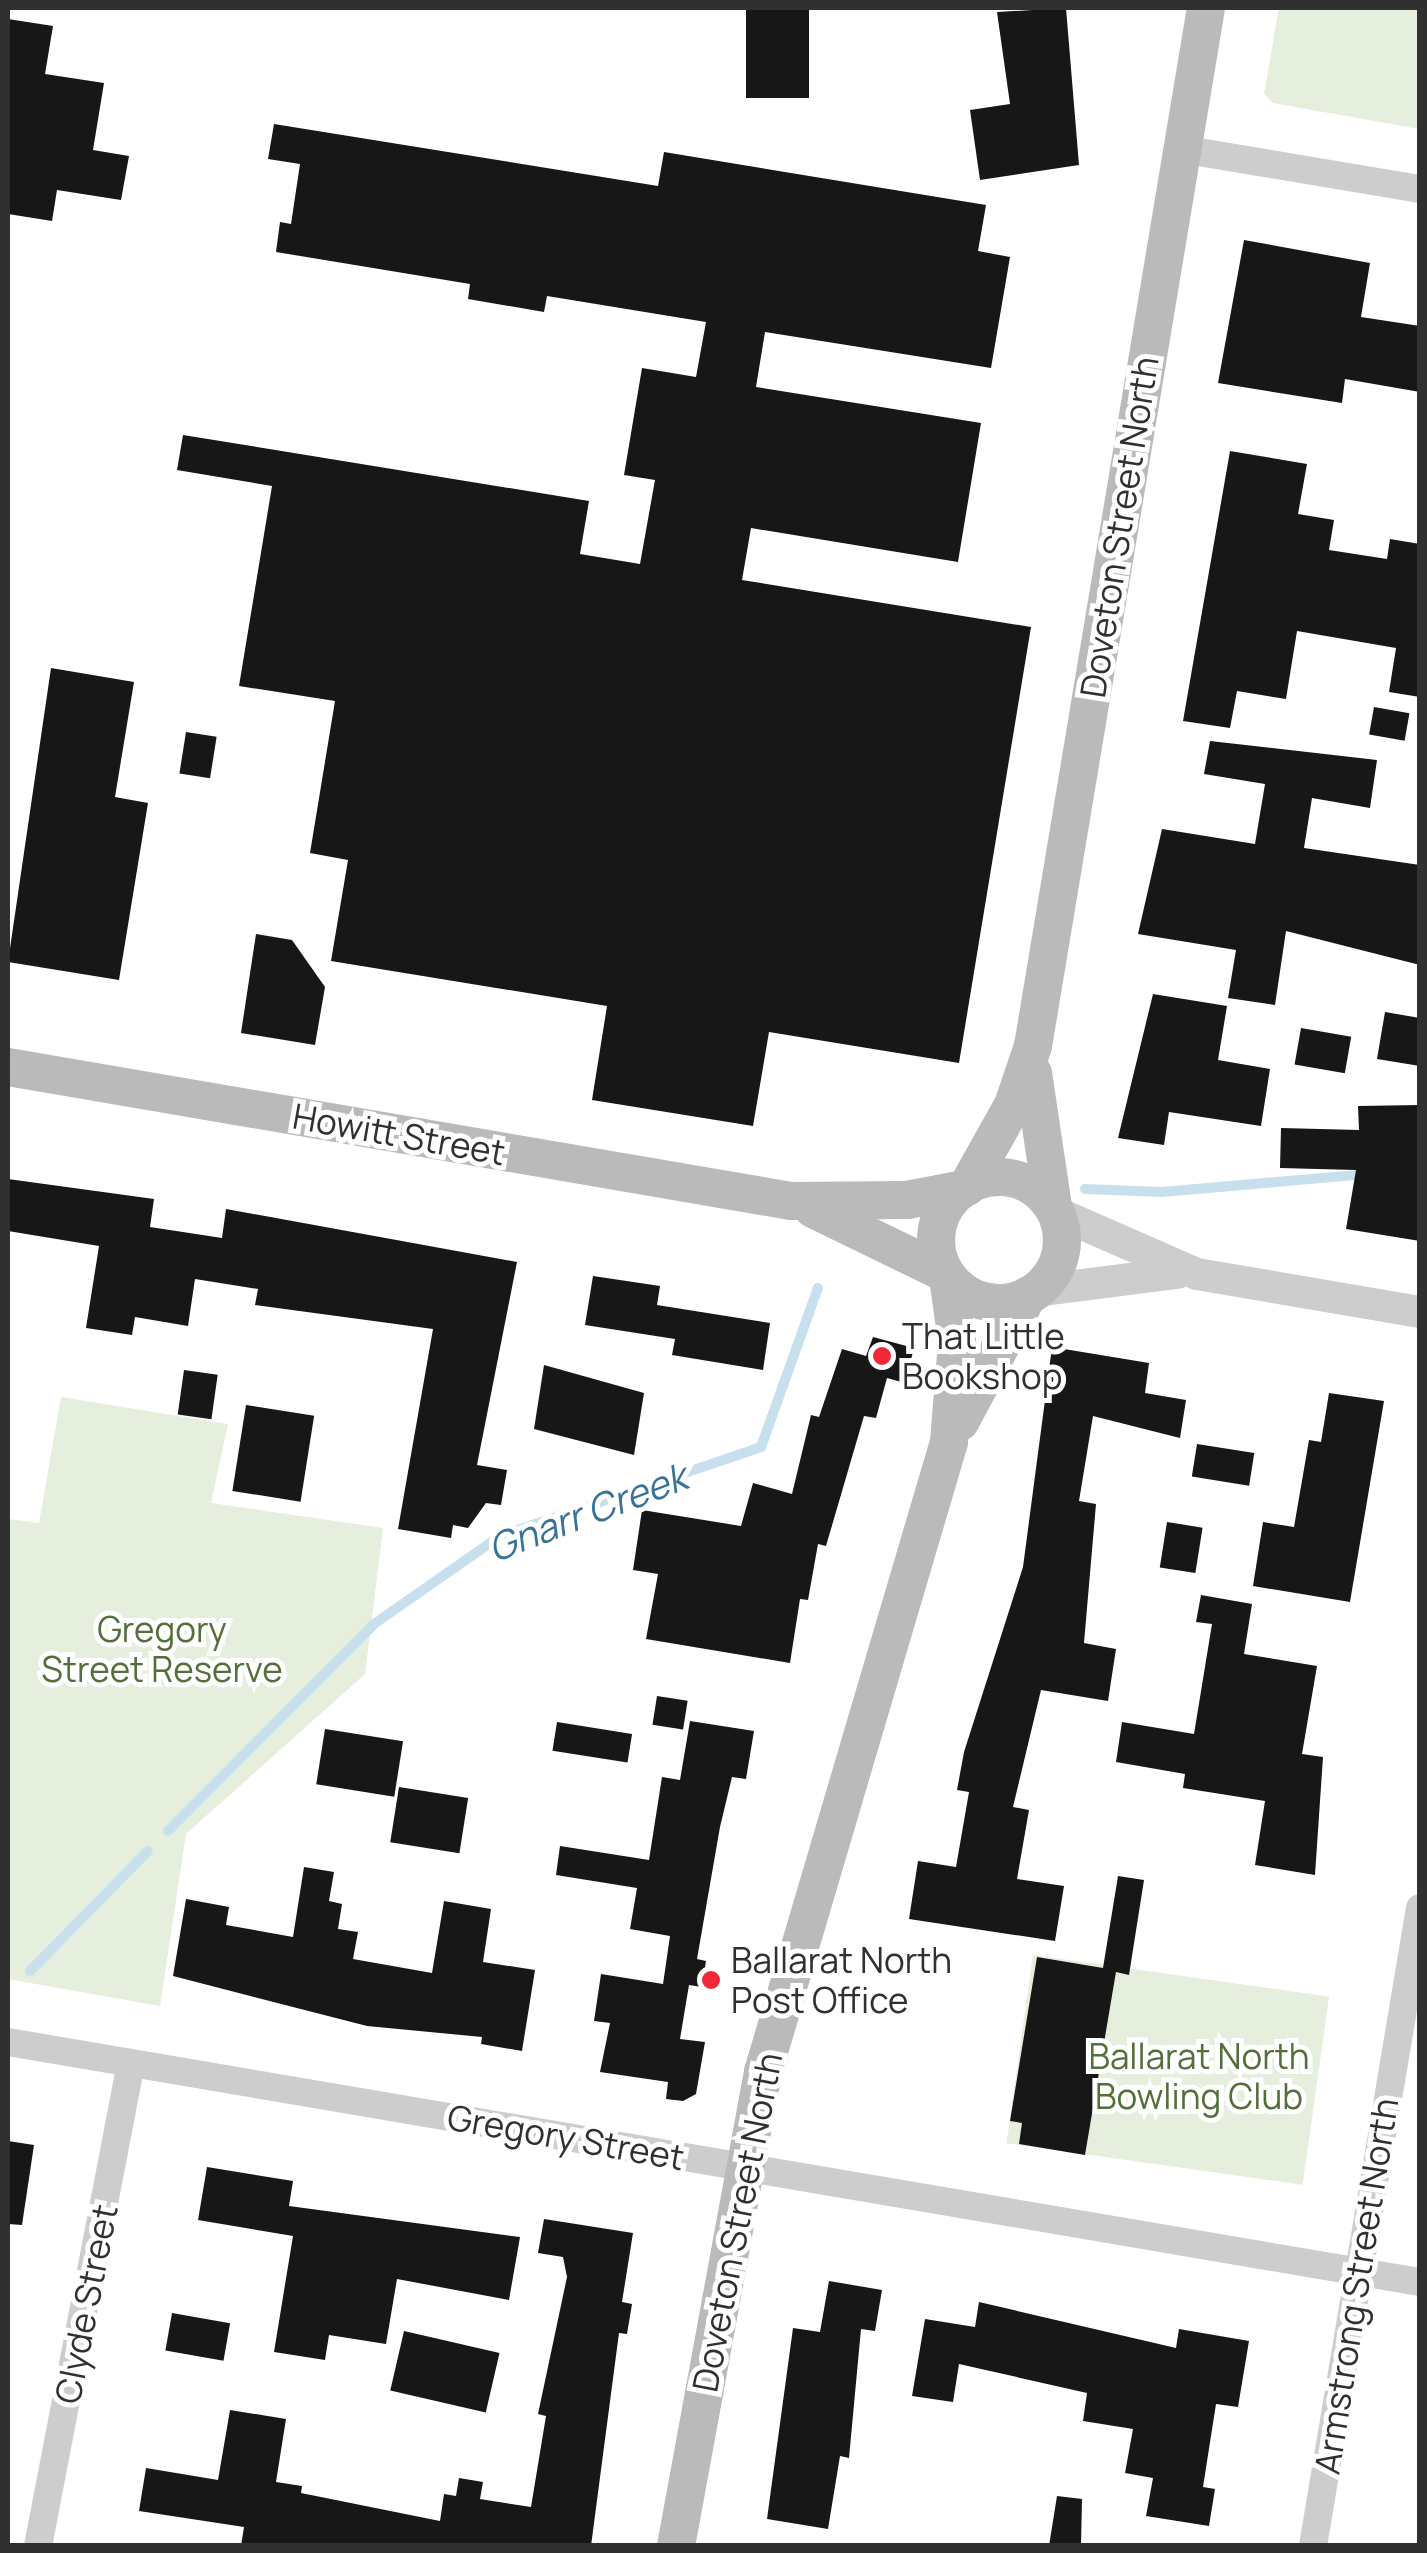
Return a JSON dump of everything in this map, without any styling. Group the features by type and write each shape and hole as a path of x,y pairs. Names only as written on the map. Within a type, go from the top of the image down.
{"main road":[{"name":"Doveton Street North","path":"965,1188 1013,1105 1033,1046 1206,8"},
{"name":"Doveton Street North","path":"1033,1046 1036,1132 1054,1210"},
{"name":"Howitt Street","path":"8,1067 791,1201 908,1200 965,1188"},
{"path":"1010,1178 1054,1210 1060,1256 1032,1293 984,1301 947,1275 937,1228 965,1188 1010,1178"},
{"name":"Howitt Street","path":"791,1201 947,1275"},
{"name":"Doveton Street North","path":"676,2546 763,2072 949,1442 957,1342 947,1275"},
{"name":"Doveton Street North","path":"949,1442 1032,1293"}],"street":[{"path":"1182,149 1420,189"},
{"path":"1054,1210 1196,1274 1420,1312"},
{"path":"1032,1293 1196,1274"},
{"name":"Armstrong Street North","path":"1313,2546 1420,1908"},
{"name":"Gregory Street","path":"8,2042 1420,2282"},
{"name":"Clyde Street","path":"38,2546 131,2062"}],"green space":[{"path":"1279,8 1419,8 1419,129 1273,103 1264,94"},
{"name":"Gregory Street Reserve","path":"61,1397 228,1424 211,1503 383,1528 365,1674 186,1834 160,2006 8,1979 8,1519 39,1523"},
{"name":"Ballarat North Bowling Club","path":"1033,1955 1329,1997 1303,2185 1007,2143"}],"building":[{"path":"746,8 809,8 809,98 746,98"},
{"path":"1066,8 1079,165 980,180 970,110 1010,104 997,12"},
{"path":"8,19 53,26 45,74 104,83 93,150 129,156 121,200 57,190 52,221 8,214"},
{"path":"274,124 658,186 664,152 986,205 978,251 1010,257 991,368 765,332 756,387 981,423 958,562 751,528 742,580 1031,627 959,1063 769,1032 753,1126 592,1100 607,1006 331,961 348,860 310,853 335,701 239,686 272,486 177,470 183,435 589,501 580,554 640,564 655,480 624,475 642,368 696,377 706,322 547,296 544,312 468,299 470,284 276,252 280,222 291,224 300,164 268,159"},
{"path":"1244,240 1370,263 1361,317 1420,326 1420,392 1345,379 1342,403 1218,383"},
{"path":"1230,451 1307,464 1298,514 1334,520 1329,550 1387,559 1390,539 1420,544 1420,697 1389,692 1396,648 1297,631 1286,699 1237,691 1230,728 1183,721"},
{"path":"51,668 134,682 115,797 148,803 119,980 8,962"},
{"path":"1374,707 1409,713 1405,741 1369,735"},
{"path":"186,732 217,737 210,778 179,773"},
{"path":"1210,741 1377,760 1370,808 1312,798 1304,848 1420,865 1420,965 1286,931 1275,1005 1228,998 1236,950 1138,934 1162,829 1255,844 1265,784 1204,774"},
{"path":"256,934 292,940 325,987 315,1045 241,1033"},
{"path":"1153,994 1227,1006 1218,1060 1270,1069 1261,1126 1169,1112 1164,1145 1118,1138"},
{"path":"1385,1012 1420,1018 1420,1066 1377,1059"},
{"path":"1301,1028 1351,1037 1345,1073 1295,1064"},
{"path":"1420,1105 1420,1241 1346,1229 1356,1170 1280,1168 1281,1128 1359,1130 1358,1106"},
{"path":"8,1179 154,1199 150,1227 222,1238 226,1209 517,1262 477,1465 507,1470 501,1505 486,1503 468,1528 453,1525 451,1538 398,1529 433,1329 255,1305 258,1289 195,1279 188,1326 135,1317 132,1335 86,1328 99,1246 8,1231"},
{"path":"593,1276 660,1286 657,1305 770,1323 763,1370 672,1355 675,1339 585,1325"},
{"path":"873,1337 914,1348 905,1383 887,1378 876,1418 864,1416 826,1546 818,1544 808,1600 800,1599 790,1663 646,1639 658,1574 633,1570 642,1510 741,1526 753,1483 792,1494 811,1415 819,1417 842,1349 866,1356"},
{"path":"1052,1347 1149,1363 1145,1393 1186,1400 1180,1438 1093,1416 1079,1501 1096,1504 1084,1643 1116,1649 1108,1701 1041,1690 1013,1807 1029,1810 1017,1879 1064,1886 1055,1941 909,1919 918,1861 956,1867 969,1792 957,1790 964,1752 1023,1567"},
{"path":"544,1365 644,1393 634,1455 534,1429"},
{"path":"184,1370 218,1375 211,1419 178,1415"},
{"path":"1329,1393 1384,1401 1350,1602 1253,1586 1263,1522 1294,1527 1309,1440 1321,1442"},
{"path":"246,1405 314,1416 301,1502 232,1491"},
{"path":"1197,1444 1254,1453 1249,1486 1192,1477"},
{"path":"1167,1522 1203,1528 1195,1573 1160,1567"},
{"path":"1201,1595 1252,1604 1244,1654 1317,1666 1302,1754 1323,1757 1315,1875 1255,1865 1265,1801 1183,1788 1185,1774 1116,1762 1122,1722 1194,1734 1212,1624 1196,1622"},
{"path":"657,1696 688,1701 683,1729 652,1725"},
{"path":"690,1721 754,1731 746,1779 732,1777 720,1827 697,1959 706,1961 702,1987 689,1985 680,2039 705,2042 696,2094 683,2101 666,2099 668,2082 600,2072 610,2023 594,2021 601,1974 663,1984 670,1936 630,1929 637,1888 556,1875 560,1846 649,1860 662,1777 680,1780"},
{"path":"557,1722 632,1734 628,1763 552,1751"},
{"path":"325,1729 403,1741 394,1797 316,1784"},
{"path":"399,1787 468,1798 459,1853 390,1842"},
{"path":"304,1867 334,1872 329,1901 342,1904 338,1929 358,1932 353,1959 432,1973 444,1901 491,1909 483,1962 535,1970 522,2051 481,2044 482,2037 367,2026 173,1976 186,1899 229,1907 226,1925 293,1937"},
{"name":"Ballarat North Bowling Club","path":"1118,1876 1144,1880 1129,1975 1116,1972 1085,2155 1019,2144 1022,2123 1010,2121 1037,1957 1103,1968"},
{"path":"8,2141 34,2145 22,2225 8,2224"},
{"path":"207,2167 293,2181 289,2206 520,2237 509,2300 397,2279 386,2344 329,2335 325,2360 274,2352 293,2236 198,2220"},
{"path":"544,2219 633,2233 622,2302 632,2304 627,2334 619,2333 591,2546 241,2546 244,2527 139,2511 146,2468 218,2480 230,2410 286,2419 276,2482 302,2486 301,2493 440,2521 444,2494 456,2496 459,2478 483,2482 480,2499 531,2507 546,2416 538,2414 567,2277 563,2257 538,2253"},
{"path":"829,2281 882,2290 875,2331 861,2329 849,2458 840,2456 828,2529 767,2519 793,2328 820,2332"},
{"path":"979,2302 1176,2348 1179,2329 1249,2341 1238,2407 1216,2404 1203,2487 1215,2489 1209,2526 1146,2516 1153,2478 1125,2473 1133,2429 1083,2421 1087,2393 959,2364 953,2402 912,2396 925,2319 975,2327"},
{"path":"172,2313 230,2323 224,2361 165,2350"},
{"path":"404,2331 499,2353 486,2412 390,2390"},
{"path":"1057,2496 1082,2499 1081,2546 1049,2546"}],"waterway":[{"name":"Gnarr Creek","path":"1085,1189 1162,1192 1369,1174"},
{"name":"Gnarr Creek","path":"168,1831 374,1624 500,1536 761,1447 818,1288"},
{"path":"30,1971 148,1851"}],"place":[{"name":"That Little Bookshop","path":"882,1356"},
{"name":"Ballarat North Post Office","path":"711,1980"}]}
